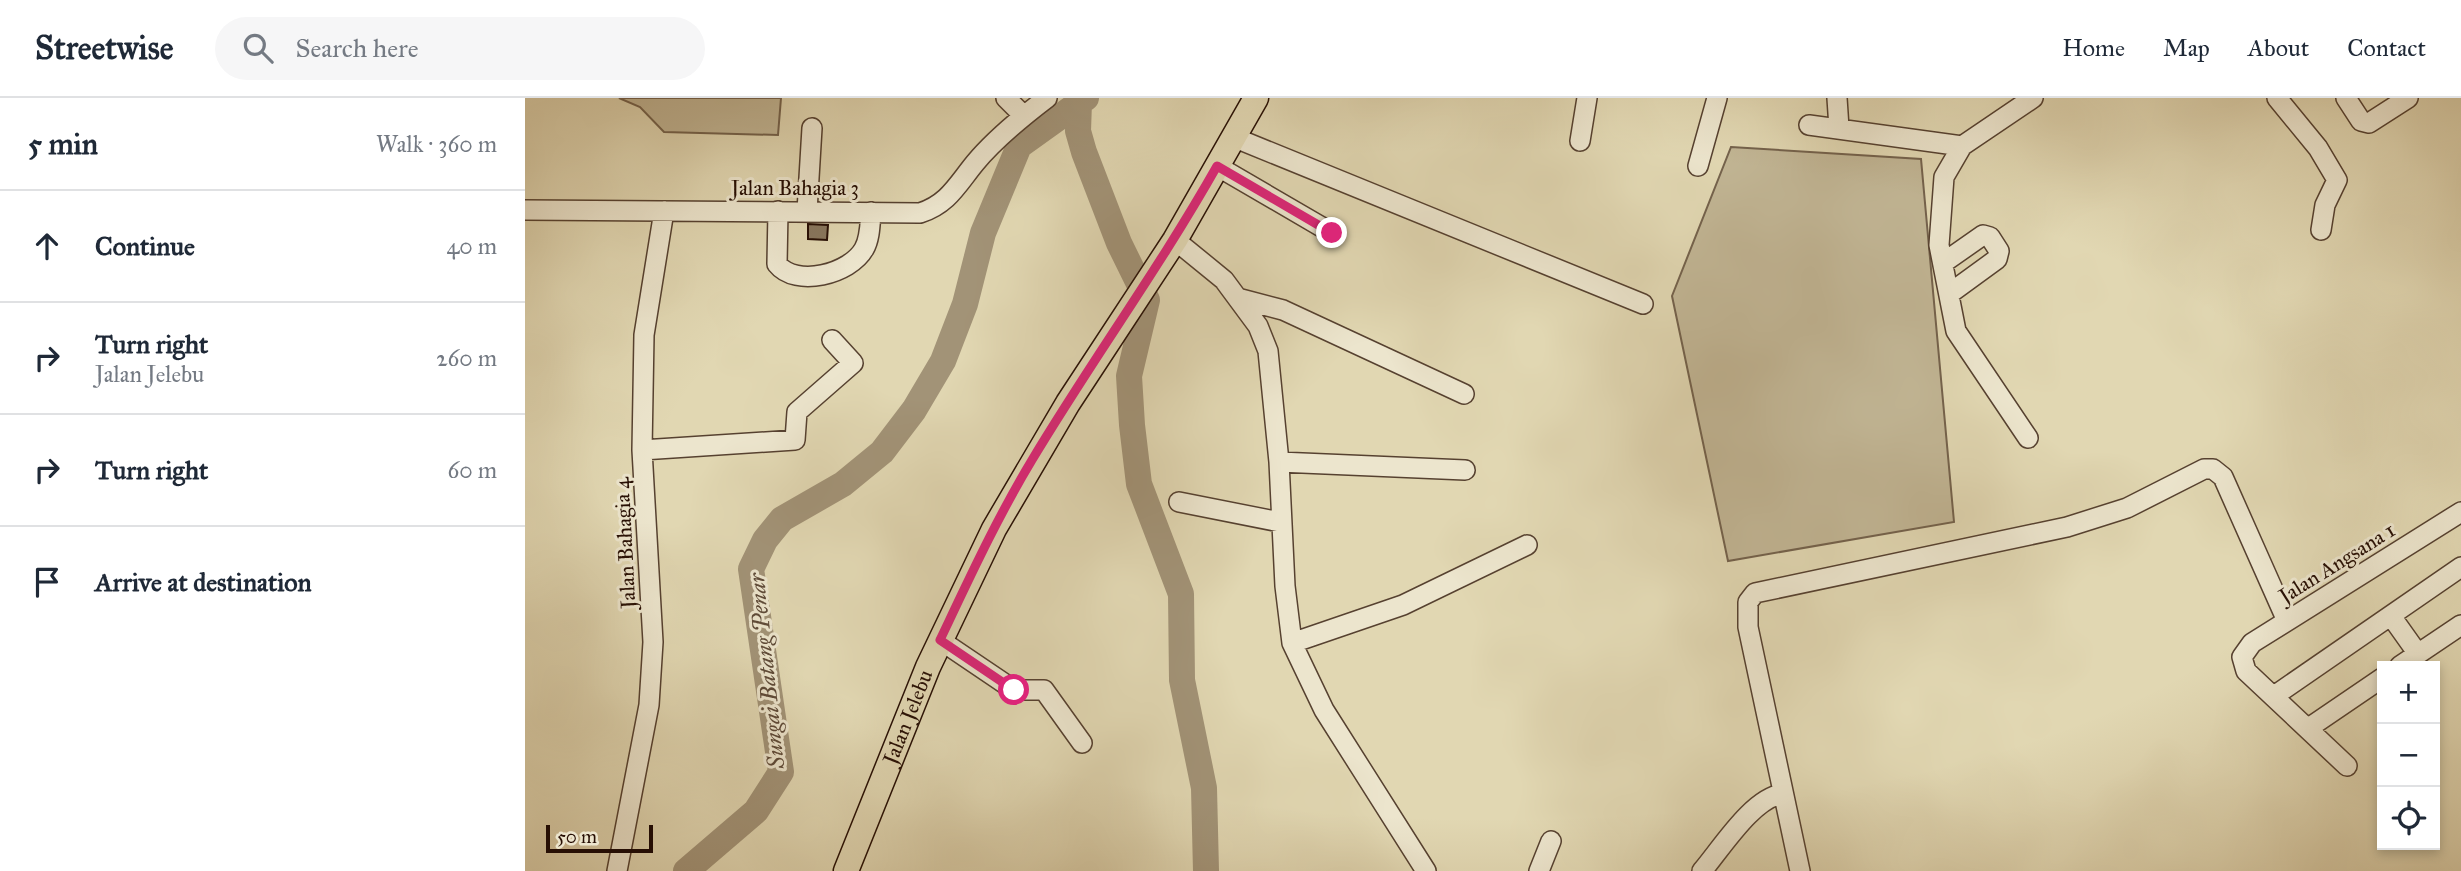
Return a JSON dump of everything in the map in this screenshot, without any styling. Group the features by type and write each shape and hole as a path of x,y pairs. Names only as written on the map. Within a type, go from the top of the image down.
{"main road":[{"name":"Jalan Jelebu","path":"846,871 940,640 993,528 1032,461 1175,240 1256,98"}],"street":[{"path":"1006,98 1024,116"},
{"name":"Jalan Bahagia 3","path":"525,210 920,213 936,208 954,192 975,163 1047,98"},
{"path":"1580,141 1587,98"},
{"path":"1698,166 1717,98"},
{"path":"1837,98 1839,128"},
{"path":"2028,438 1957,331 1939,245 1944,177 1962,146 2033,98"},
{"path":"2277,98 2318,148 2337,180 2325,205 2321,230"},
{"path":"2346,98 2361,121 2369,123 2408,98"},
{"path":"1809,125 1962,146"},
{"path":"807,211 812,128"},
{"path":"1234,137 1643,304"},
{"path":"1217,166 1332,233"},
{"name":"Jalan Bahagia 4","path":"617,871 649,705 652,654 642,450 644,335 664,211"},
{"path":"778,211 776,264 782,271 805,275 834,273 855,262 866,247 871,212"},
{"path":"1943,263 1983,235 1990,237 1999,251 1997,259 1949,294"},
{"path":"1175,240 1241,299 1258,326 1268,351 1292,643 1324,710 1424,870"},
{"path":"1241,299 1283,310 1464,394"},
{"path":"642,450 796,440 797,412 853,363 832,340"},
{"path":"1279,462 1465,470"},
{"path":"1800,871 1748,627 1748,602 1755,593 2067,527 2127,508 2204,468 2223,477 2287,621"},
{"path":"1179,502 1280,522"},
{"name":"Jalan Angsana 1","path":"2274,696 2246,671 2242,657 2252,643 2461,512"},
{"path":"1292,643 1403,604 1527,545"},
{"path":"2347,766 2274,696 2461,567"},
{"path":"2391,616 2418,654"},
{"path":"2408,661 2461,625"},
{"path":"940,640 1014,690 1044,690 1081,743"},
{"path":"2309,727 2377,681"},
{"path":"1702,871 1754,809 1774,795 1783,794"},
{"path":"1539,871 1551,841"}],"shaded area":[{"path":"619,98 781,98 778,135 664,132 640,107"},
{"path":"1731,147 1921,159 1954,522 1728,561 1672,296"}],"building":[{"path":"808,224 828,225 827,240 808,239"}],"waterway":[{"name":"Sungai Batang Penar","path":"686,871 756,811 781,772 751,569 765,540 782,519 843,484 882,452 914,410 943,361 965,304 983,233 1019,146 1086,98"},
{"path":"1079,102 1078,131 1084,152 1119,243 1147,300 1129,376 1132,425 1139,484 1181,594 1182,680 1204,788 1206,871"}],"route":[{"path":"1014,690 940,640 993,528 1032,461 1067,403 1175,240 1217,166 1332,233"}]}
